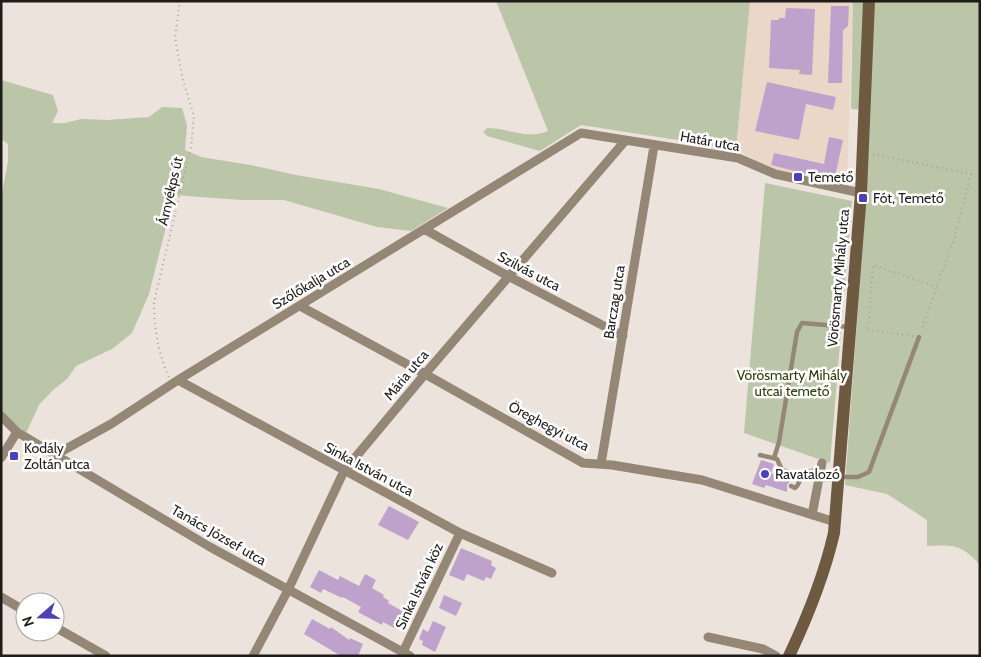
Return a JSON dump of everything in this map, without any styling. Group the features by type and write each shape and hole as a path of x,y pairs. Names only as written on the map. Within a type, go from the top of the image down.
{"main road":[{"name":"Vörösmarty Mihály utca","path":"789,656 826,564 835,522 863,152 869,1"}],"street":[{"name":"Szőlőkalja utca","path":"55,455 111,424 175,382 581,133"},
{"name":"Határ utca","path":"581,133 738,158 775,174 860,193"},
{"name":"Mária utca","path":"253,656 288,590 344,471 508,276 625,141"},
{"name":"Barczag utca","path":"601,464 654,146"},
{"name":"Szilvás utca","path":"424,230 622,336"},
{"name":"Öreghegyi utca","path":"300,306 583,463 601,464 702,480 835,522"},
{"name":"Sinka István utca","path":"175,382 460,533 552,573"},
{"name":"Tanács József utca","path":"1,416 17,432 210,546 407,654"},
{"path":"1,458 17,432"},
{"path":"812,515 822,463"},
{"path":"800,476 813,473 838,477"},
{"name":"Sinka István köz","path":"407,654 460,533"},
{"path":"1,597 15,605"},
{"path":"65,633 106,656"},
{"path":"708,637 747,650 763,649 776,656"}],"lane":[{"path":"774,458 779,442 797,332 802,322 849,328"},
{"path":"838,477 858,477 869,472 919,337"},
{"path":"760,455 777,459 782,470 800,476 798,485 794,488 791,486"}],"path":[{"name":"Árnyékps út","path":"175,382 164,367 154,316 154,302 191,147 194,116 182,81 174,38 180,1"},
{"path":"863,152 971,174 954,239 921,331"},
{"path":"919,337 866,330 869,318 873,265 937,286"}],"shaded area":[{"path":"750,1 853,1 847,183 773,170 736,149"}],"green space":[{"path":"496,1 750,1 736,149 581,125 540,151 487,136 483,132 487,128 526,134 548,131"},
{"path":"853,1 980,1 980,565 962,549 951,546 927,546 927,520 887,494 845,485 866,199 870,110 851,109"},
{"path":"1,80 53,95 58,111 52,123 65,123 81,119 107,120 149,117 162,107 182,108 187,125 185,150 201,157 379,189 448,208 411,231 377,227 284,200 242,200 174,195 149,294 132,333 112,349 76,366 67,379 39,405 26,433 1,413 1,199 8,161 8,144 1,139"},
{"name":"Vörösmarty Mihály utcai temető","path":"765,183 852,201 830,463 744,433"}],"building":[{"path":"831,6 849,6 848,26 843,30 842,83 828,83"},
{"path":"786,8 815,9 812,75 799,74 800,70 769,68 771,20 785,18"},
{"path":"767,82 836,97 833,110 806,104 799,140 755,131"},
{"path":"829,137 843,140 834,181 771,165 774,153 824,164"},
{"name":"Ravatalozó","path":"761,460 774,464 771,473 791,480 787,485 787,492 766,485 764,488 752,484"},
{"path":"389,506 419,522 408,540 378,525"},
{"path":"461,548 492,561 491,565 496,568 491,579 486,577 484,581 467,574 464,581 449,575"},
{"path":"319,570 338,580 340,576 359,586 365,574 376,580 372,588 384,595 383,597 389,601 388,603 406,613 398,630 383,622 382,625 358,612 361,607 343,597 323,589 321,593 310,587"},
{"path":"444,595 462,603 456,616 439,608"},
{"path":"312,619 330,629 331,627 349,640 350,638 363,644 358,656 341,656 304,634"},
{"path":"433,621 446,627 435,652 422,645 423,641 419,639 423,629 428,632"}],"place":[{"name":"Temető","path":"798,177"},
{"name":"Fót, Temető","path":"863,198"},
{"name":"Kodály Zoltán utca","path":"14,456"},
{"name":"Ravatalozó","path":"765,474"}]}
